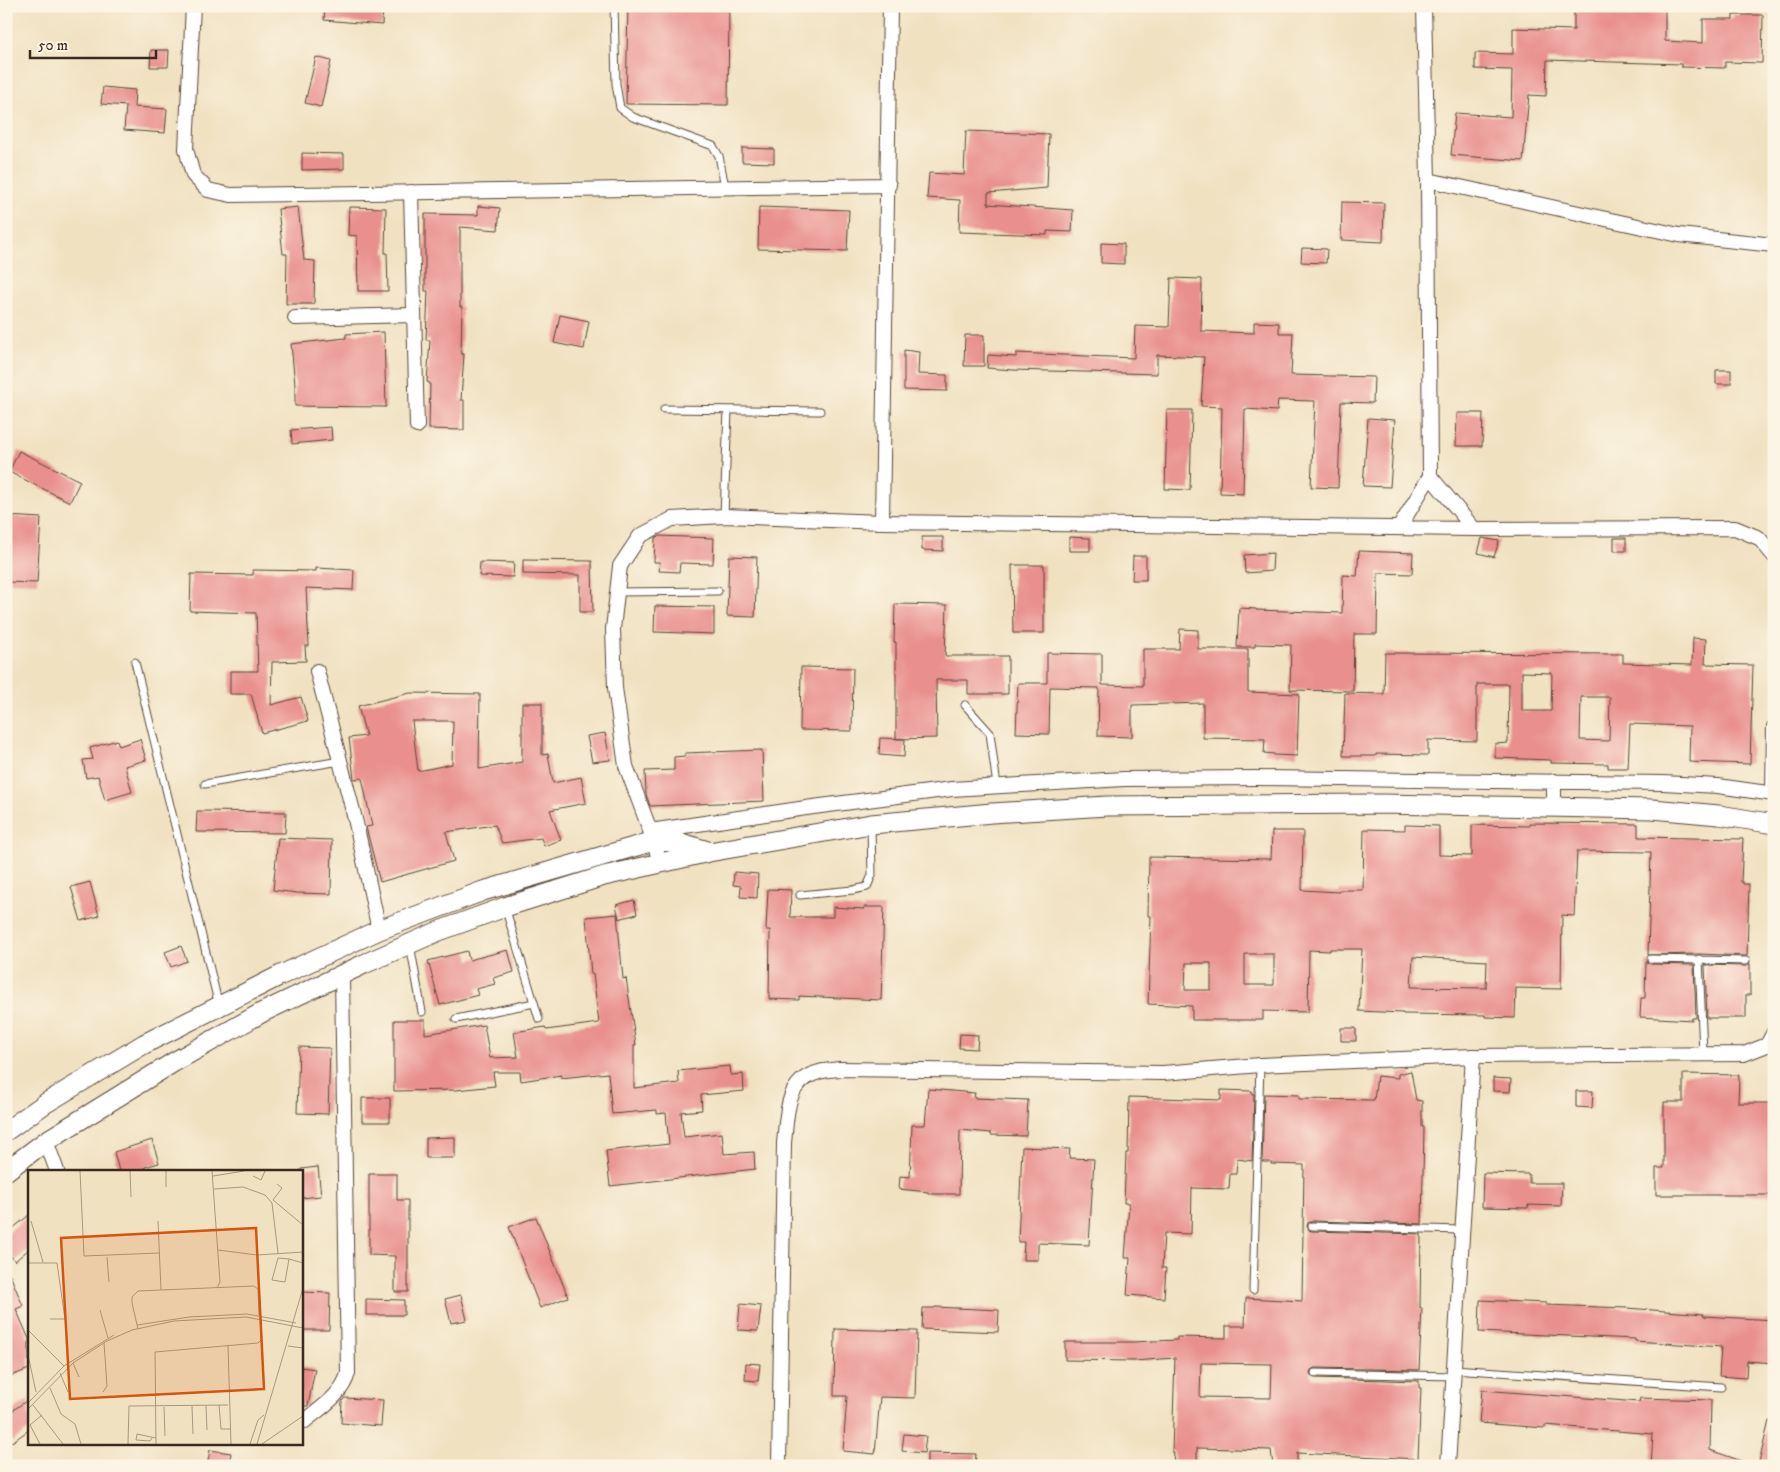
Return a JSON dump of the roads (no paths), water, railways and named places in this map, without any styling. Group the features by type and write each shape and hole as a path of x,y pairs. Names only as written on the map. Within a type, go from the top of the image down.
{"main road":[{"path":"6,1171 46,1141 174,1062 263,1012 410,944 439,931 505,907 604,876 709,852 871,824 992,813 1107,806 1380,804 1652,809 1719,815 1774,824"},
{"path":"6,1131 46,1103 144,1044 281,975 379,930 482,891 652,836 709,852"}],"street":[{"path":"193,6 186,149 193,175 208,190 231,195 889,185"},
{"path":"882,522 889,185 890,6"},
{"path":"1399,528 1430,476 1428,180 1424,6"},
{"path":"1428,180 1679,235 1774,244"},
{"path":"411,192 418,426"},
{"path":"295,318 414,315"},
{"path":"1430,476 1474,529"},
{"path":"660,864 652,836 626,766 615,688 613,629 620,566 640,536 672,519 724,516 882,522 1474,529 1735,528 1759,538 1774,556"},
{"path":"317,671 356,824 379,930"},
{"path":"652,836 813,807 934,791 1134,779 1554,781 1718,786 1773,794 1774,727"},
{"path":"1554,781 1554,808"},
{"path":"305,1421 336,1395 345,1383 348,1373 342,975"},
{"path":"779,1466 784,1144 788,1107 796,1084 816,1073 840,1069 1163,1073 1260,1065 1473,1056 1744,1054 1767,1045 1774,1032"},
{"path":"1448,1466 1473,1056"},
{"path":"46,1141 57,1170"}],"lane":[{"path":"614,6 616,84 620,108 633,117 712,146 719,156 725,188"},
{"path":"664,409 820,410"},
{"path":"724,516 728,410"},
{"path":"617,592 718,591"},
{"path":"135,662 219,1006"},
{"path":"965,705 990,733 997,786"},
{"path":"205,784 340,761"},
{"path":"800,895 866,887 872,875 871,824"},
{"path":"505,907 539,1019"},
{"path":"410,944 422,1012"},
{"path":"1651,959 1746,961"},
{"path":"1699,959 1703,1053"},
{"path":"456,1019 534,1004"},
{"path":"1253,1290 1260,1065"},
{"path":"1312,1226 1462,1230"},
{"path":"1315,1373 1453,1373 1721,1387"}]}
